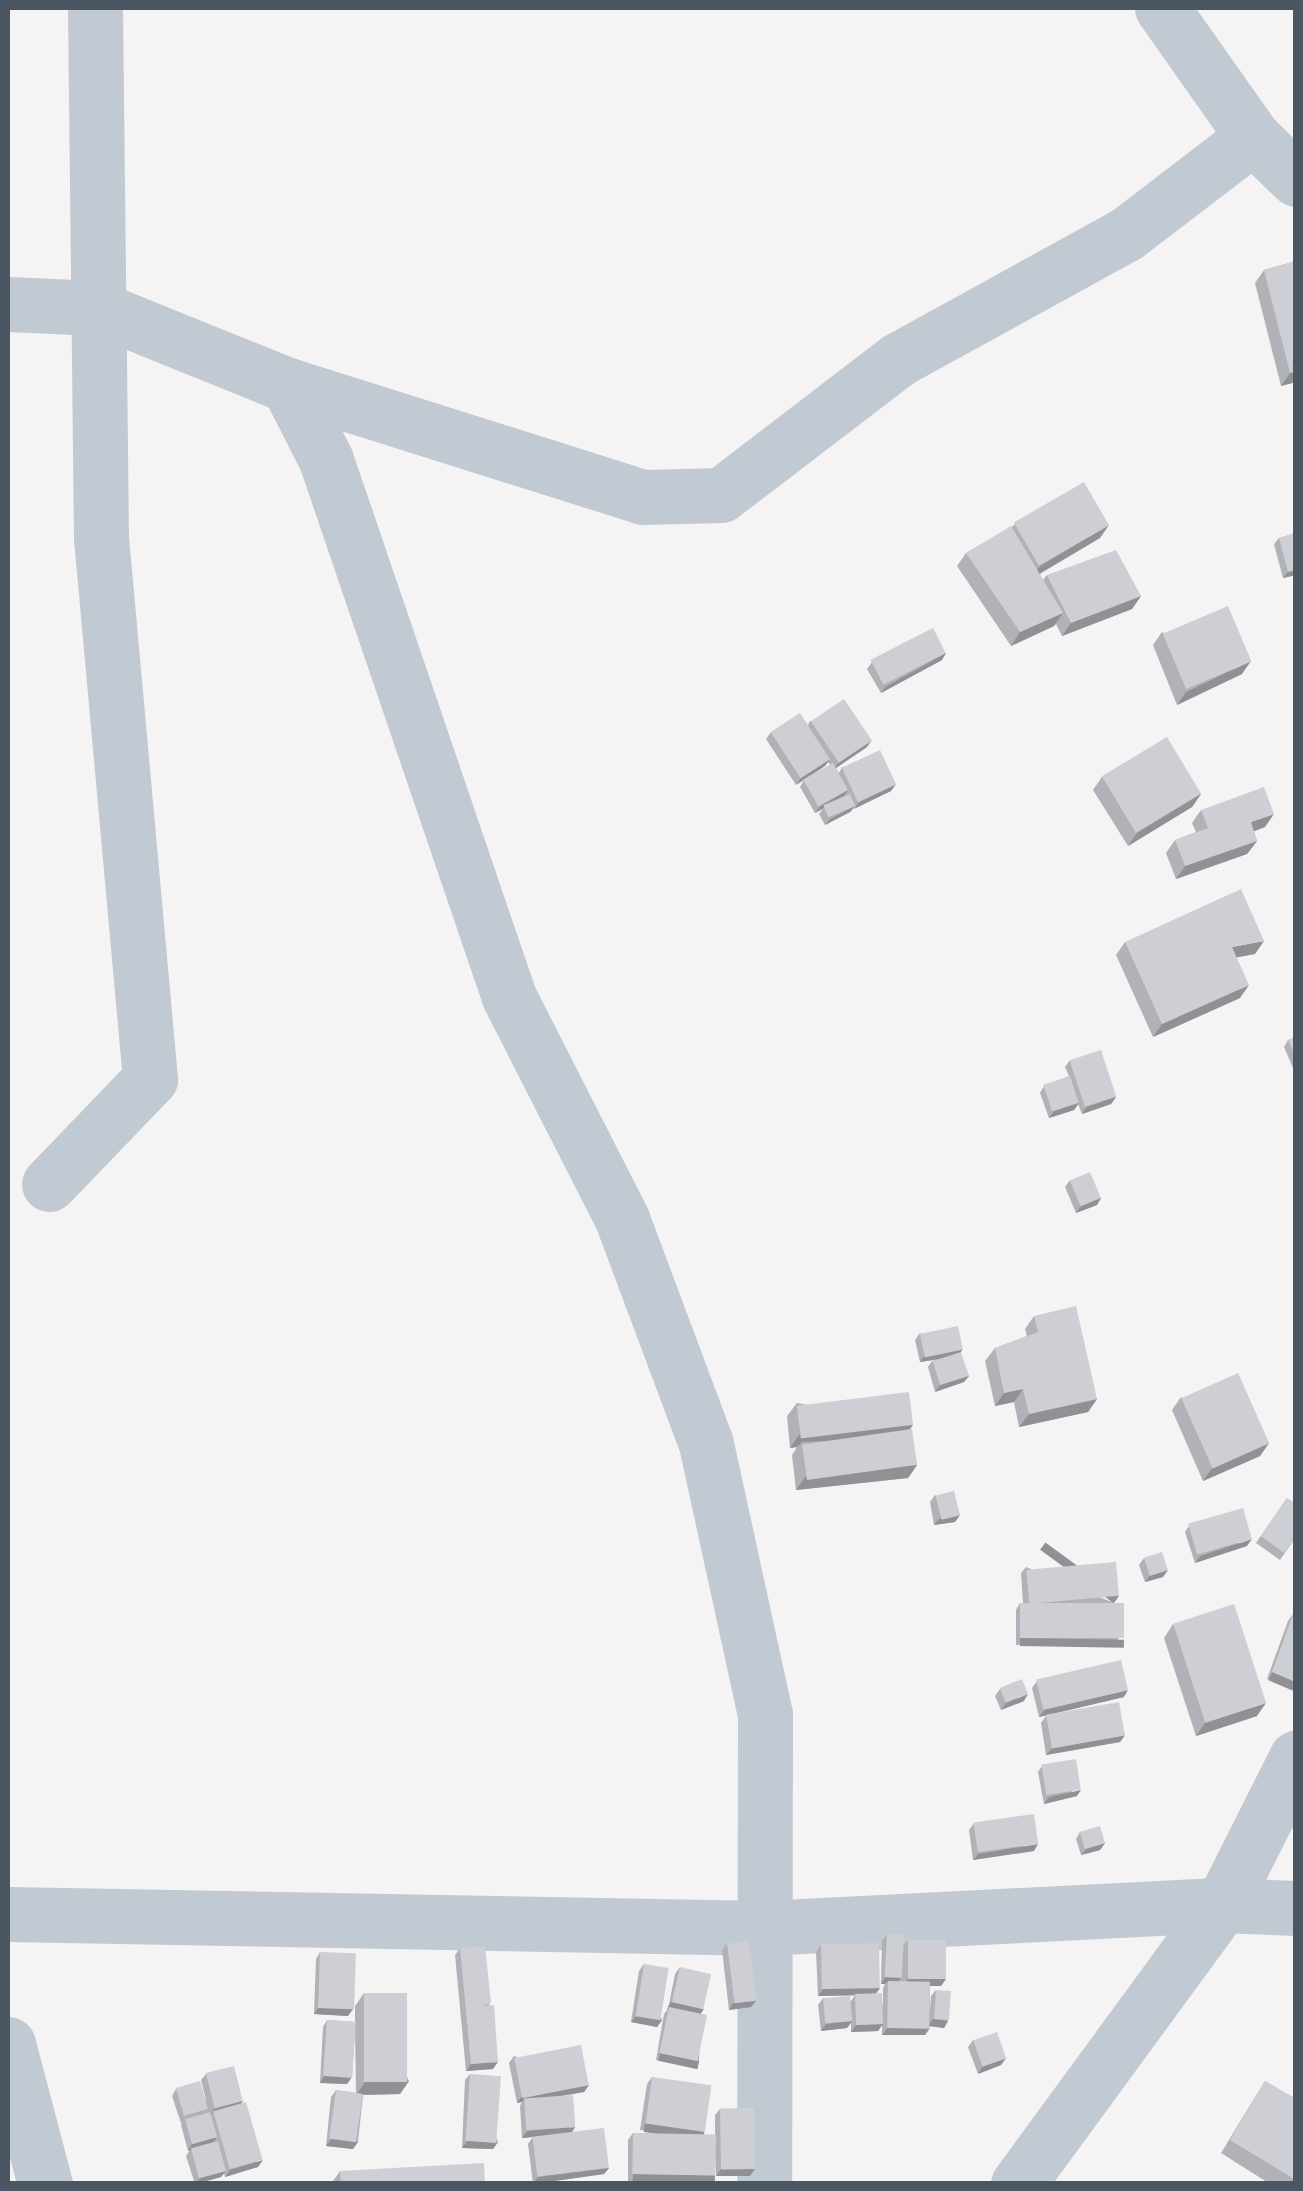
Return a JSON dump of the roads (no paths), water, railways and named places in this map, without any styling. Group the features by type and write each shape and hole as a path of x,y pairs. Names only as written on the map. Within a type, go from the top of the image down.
{"street":[{"path":"49,1184 150,1080 100,538 95,8"},
{"path":"1162,8 1253,138 1296,179"},
{"path":"8,304 97,308 288,385 643,498 722,495 900,359 1125,235 1253,138"},
{"path":"288,385 326,460 510,998 622,1219 706,1444 764,1715 764,2184"},
{"path":"1018,2184 1222,1905 1296,1758"},
{"path":"8,1914 764,1928 1222,1905 1295,1911"},
{"path":"8,2044 45,2184"}]}
